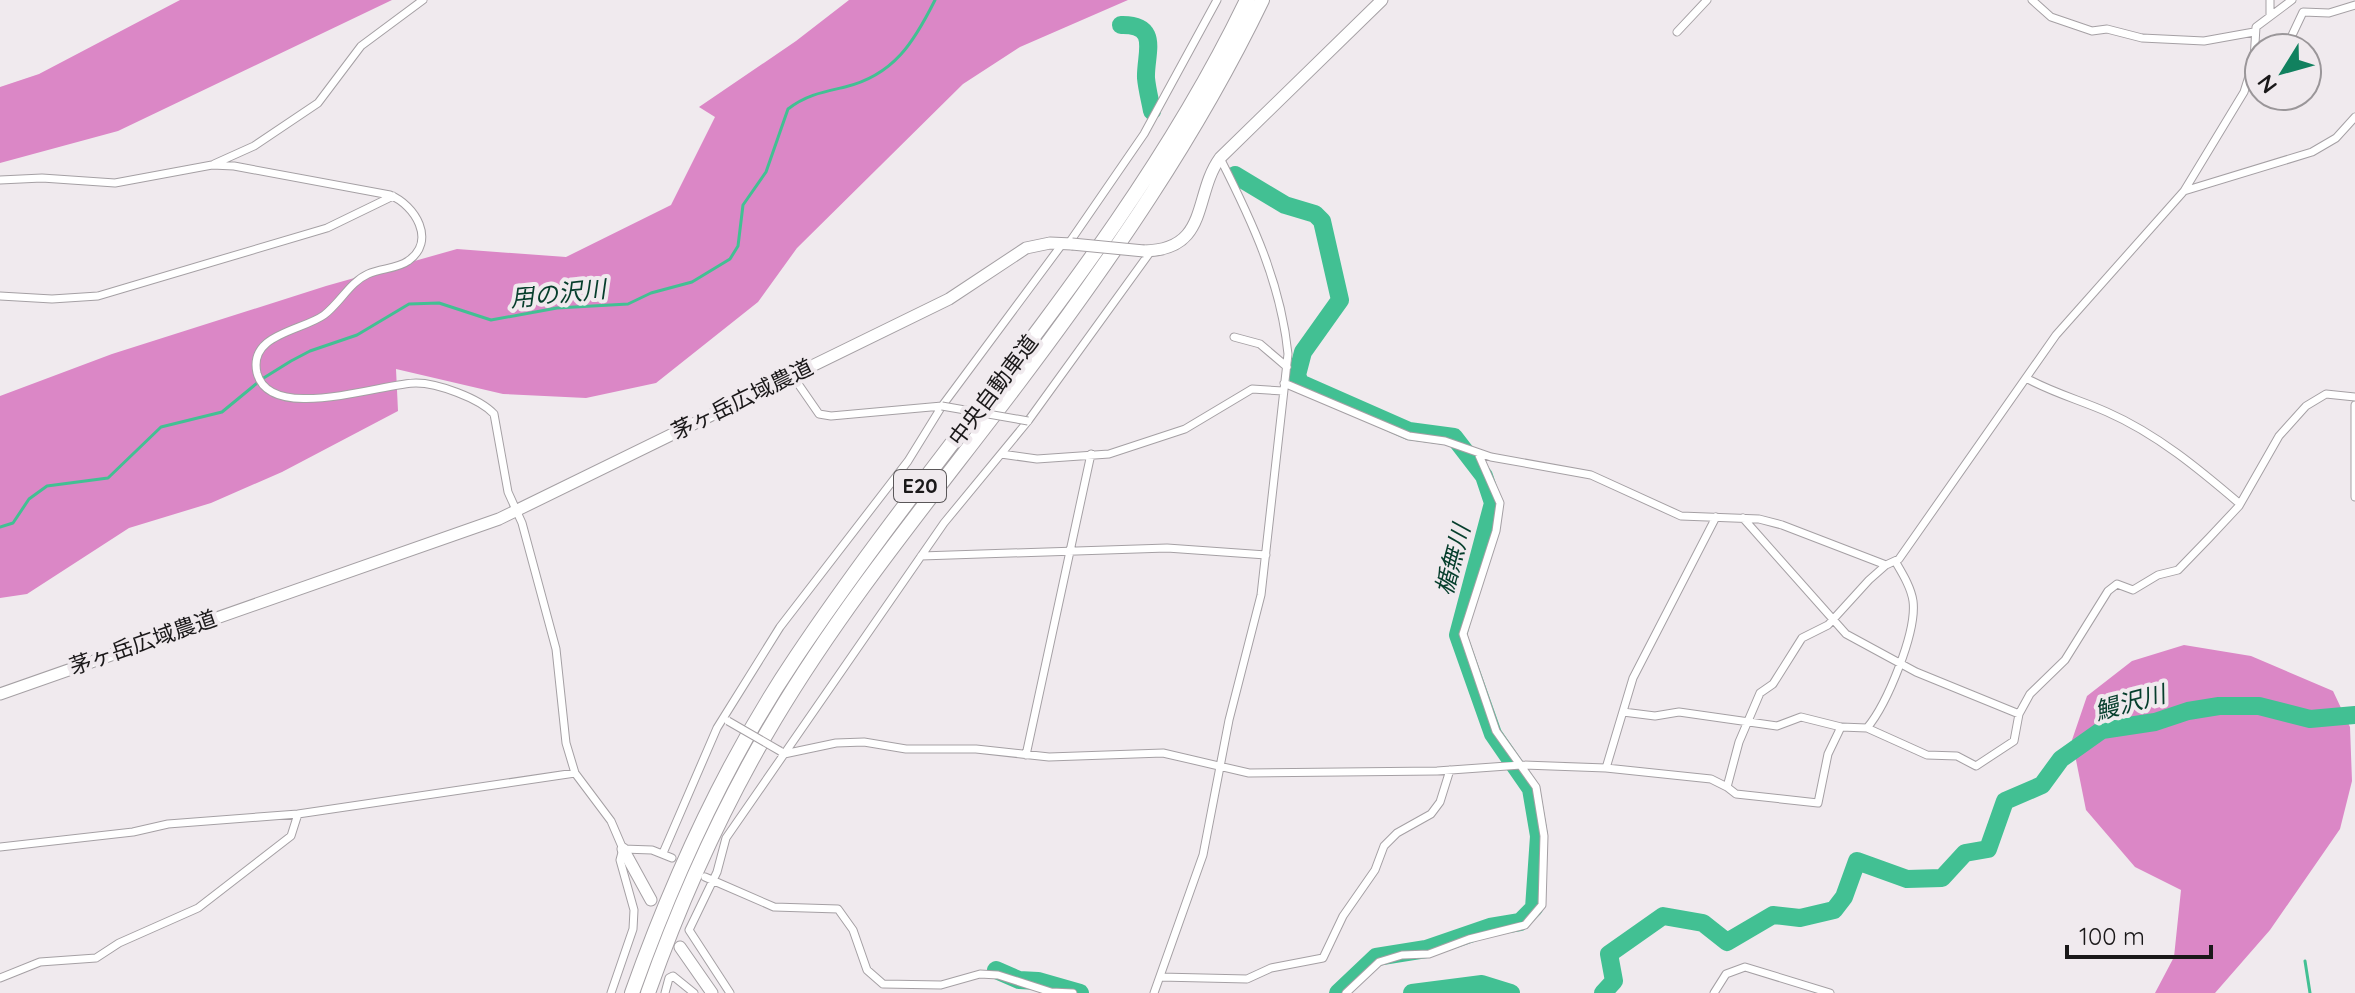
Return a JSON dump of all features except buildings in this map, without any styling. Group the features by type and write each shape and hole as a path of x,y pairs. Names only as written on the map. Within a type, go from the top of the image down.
{"highway":[{"name":"中央自動車道","path":"632,993 701,824 794,659 1093,257 1147,178 1199,92 1247,0"},
{"name":"中央自動車道","path":"648,993 714,830 775,718 874,573 1123,239 1211,100 1262,0"}],"street":[{"path":"0,180 42,178 115,183 212,165 254,146 318,103 361,46 423,0"},
{"path":"663,853 726,720 780,627 908,461 942,406 1068,243 1144,134 1217,0"},
{"path":"730,993 689,930 726,838 782,752 921,556 1028,421 1148,251 1177,242 1196,223 1208,178 1220,158 1382,0"},
{"path":"1677,32 1707,0"},
{"path":"2032,0 2051,17 2092,31 2107,29 2142,38 2196,41 2243,34"},
{"path":"2270,0 2270,16"},
{"path":"2254,32 2292,0"},
{"path":"2294,32 2303,12 2329,13 2355,5"},
{"path":"1727,787 1739,742 1760,693 1773,684 1802,638 1833,619 1886,565 1895,561 2056,335 2184,191 2243,93"},
{"path":"2184,191 2312,152 2336,138 2355,117"},
{"path":"1154,993 1203,855 1220,767 1261,595 1287,367 1284,317 1261,244 1220,158"},
{"path":"212,165 258,169 393,196 410,210 422,231 423,240 414,256 400,265 368,274 326,314 268,341 257,357 257,373 267,388 289,397 326,398 420,383 487,407 497,421 508,492 532,556 556,649 566,743 575,773 611,821 651,900"},
{"path":"0,296 52,299 98,296 327,228 393,196"},
{"name":"茅ヶ岳広域農道","path":"0,694 516,511 949,299 1026,248 1068,243 1148,251"},
{"path":"1234,337 1260,344 1287,367"},
{"path":"792,375 814,409 831,416 942,406 1028,421"},
{"path":"2026,378 2055,394 2104,410 2134,425 2190,461 2240,504"},
{"path":"1001,454 1037,459 1109,454 1185,429 1252,389 1284,387 1409,436 1591,475 1681,516 1743,518 1782,525 1886,565"},
{"path":"1623,712 1655,716 1679,712 1777,726 1801,717 1841,727 1867,728 1927,755 1957,756 1976,766 2014,741 2019,714 2030,694 2065,660 2108,591 2117,584 2133,590 2158,575 2178,570 2240,504 2279,436 2306,406 2326,394 2355,397"},
{"path":"2355,405 2355,497"},
{"path":"1346,993 1379,962 1402,955 1429,954 1469,939 1525,925 1540,912 1544,836 1536,787 1496,731 1463,634 1496,531 1500,503 1474,451"},
{"path":"1026,755 1091,454"},
{"path":"1606,768 1633,678 1716,517"},
{"path":"1743,518 1846,634 1898,663 2019,714"},
{"path":"921,556 1167,548 1266,555"},
{"path":"1867,728 1883,703 1911,627 1913,600 1895,561"},
{"path":"726,720 782,752 864,742 906,749 976,749 1026,755 1152,752 1188,756 1249,773 1450,770 1521,765 1606,768 1711,779 1736,794 1818,803 1828,754 1841,727"},
{"path":"1160,977 1247,979 1271,968 1323,958 1343,916 1375,870 1384,846 1397,833 1431,814 1440,802 1450,770"},
{"path":"0,847 133,832 168,824 298,814 575,773"},
{"path":"0,978 40,962 96,958 119,943 198,908 291,836 298,814"},
{"path":"623,849 663,853 672,858"},
{"path":"611,993 634,917 620,860 623,849"},
{"path":"708,879 774,907 838,909 853,930 867,970 883,984 941,985 980,974 998,975 1051,992 1073,993"},
{"path":"680,947 712,993"},
{"path":"1714,993 1726,974 1745,967 1830,993"},
{"path":"665,993 669,978 673,976 694,993"}],"shaded area":[{"path":"180,0 392,0 118,131 0,163 0,87 39,74"},
{"path":"849,0 1128,0 1020,47 963,84 797,248 758,302 656,383 586,398 503,394 396,369 398,411 282,472 211,503 129,528 27,594 0,598 0,396 112,354 326,286 457,249 566,257 671,205 715,117 699,107 796,41"},
{"path":"2184,645 2251,656 2333,691 2350,727 2352,781 2340,829 2270,930 2215,993 2155,993 2174,957 2181,890 2135,867 2086,810 2072,740 2087,696 2132,661"}],"waterway":[{"name":"用の沢川","path":"0,527 13,523 29,499 47,486 108,478 161,427 222,412 262,379 291,361 357,335 409,304 439,303 491,320 557,308 628,304 651,293 692,282 730,259 738,246 743,205 766,172 788,109 801,100 862,82 877,74 910,43 935,0"},
{"name":"楯無川","path":"1121,25 1142,29 1146,35 1146,78 1152,111"},
{"name":"楯無川","path":"1235,175 1285,205 1315,214 1322,221 1340,300 1303,352 1297,375 1300,383 1409,431 1454,437 1484,476 1493,503 1458,635 1493,734 1531,789 1539,836 1534,908 1520,922 1490,927 1426,949 1376,957 1338,993"},
{"name":"鰻沢川","path":"1603,993 1614,981 1609,954 1663,916 1703,923 1727,942 1773,915 1800,918 1834,910 1844,897 1857,861 1907,879 1942,878 1965,853 1988,849 2005,801 2042,785 2061,759 2102,730 2155,722 2188,711 2219,706 2259,706 2310,719 2355,715"},
{"path":"2305,961 2310,993"},
{"name":"鰻沢川","path":"996,970 1019,980 1038,981 1080,993"},
{"name":"鰻沢川","path":"1412,993 1482,984 1511,993"}]}
